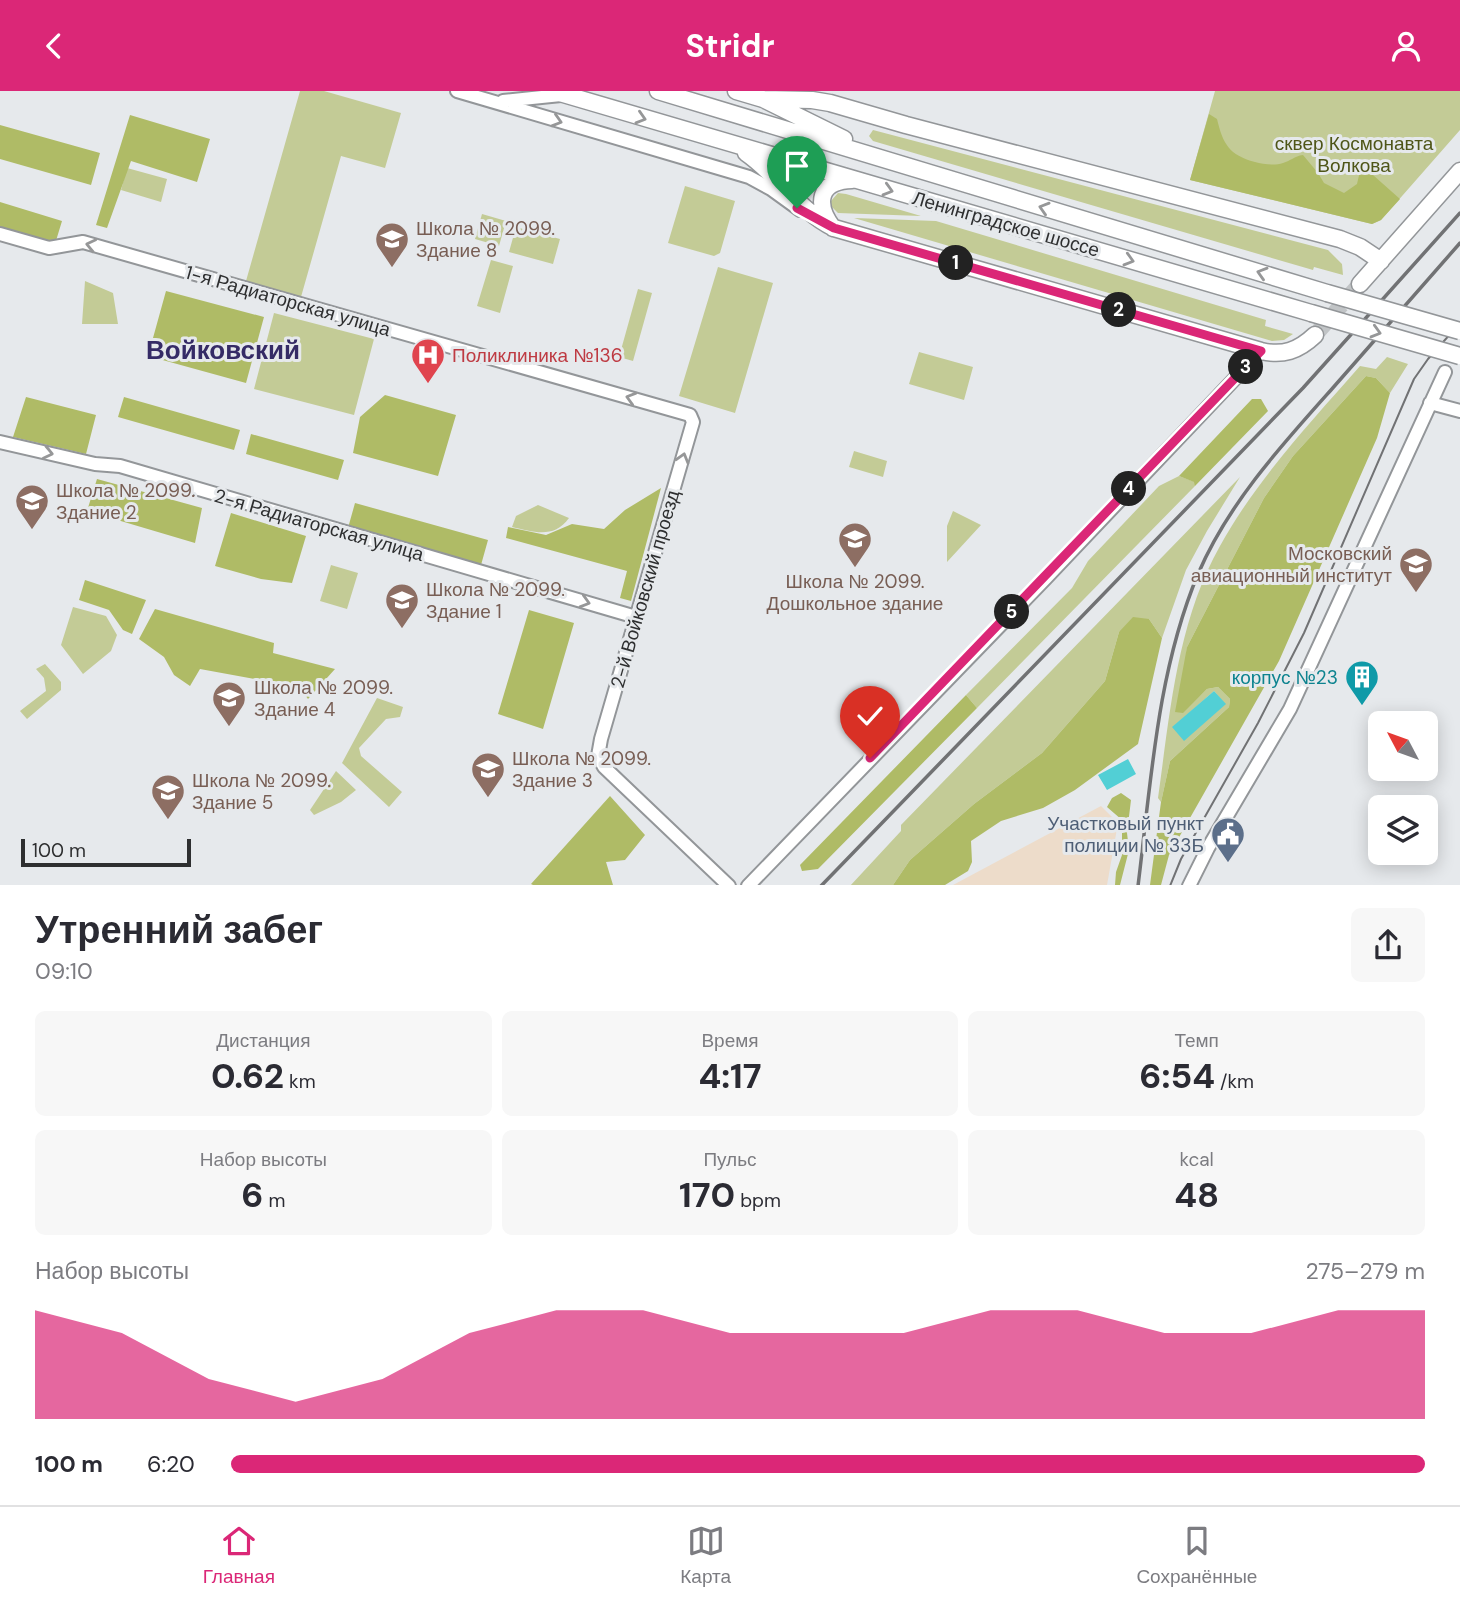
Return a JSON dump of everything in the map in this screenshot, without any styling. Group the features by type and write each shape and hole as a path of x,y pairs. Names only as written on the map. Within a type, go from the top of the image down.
{"main road":[{"name":"Ленинградское шоссе","path":"658,91 1460,331"},
{"path":"736,91 764,99 870,155"},
{"name":"Ленинградское шоссе","path":"559,93 1460,356"},
{"path":"764,99 814,96 864,114 1340,239 1360,247 1381,261"},
{"path":"846,140 840,129 844,121 864,114"},
{"path":"728,143 760,163 813,216 833,227 1261,351 1275,354 1293,351 1315,335"},
{"path":"1360,285 1460,171"},
{"path":"833,227 822,208 823,195 832,184 840,180 854,180"}],"street":[{"path":"457,91 748,177 813,216"},
{"path":"492,101 559,93"},
{"name":"1-я Радиаторская улица","path":"0,234 49,248 83,242 691,415 693,422"},
{"path":"748,885 1046,578 1261,351"},
{"path":"1189,885 1296,698 1445,372"},
{"path":"1430,403 1460,411"},
{"name":"2-й Войковский проезд","path":"693,422 598,757 604,767 729,885"},
{"name":"2-я Радиаторская улица","path":"0,442 95,464 120,466 636,617"}],"shaded area":[{"path":"1101,806 1118,823 1107,885 953,885"}],"green space":[{"path":"300,91 324,91 401,113 385,168 341,156 301,297 246,281"},
{"name":"сквер Космонавта Волкова","path":"1215,91 1460,91 1460,130 1381,220 1372,224 1190,180"},
{"path":"1209,114 1217,119 1228,147 1239,156 1261,163 1276,164 1303,155 1324,183 1344,193 1357,184 1360,171 1364,167 1400,199 1381,220 1372,224 1190,180"},
{"path":"130,115 210,139 197,182 131,161 107,228 96,225"},
{"path":"0,125 100,153 91,185 0,159"},
{"path":"873,130 1328,250 1342,264 1343,275 1314,267 1313,270 873,141 869,136"},
{"path":"127,168 167,179 161,202 121,190"},
{"path":"685,186 735,201 720,253 714,256 668,243"},
{"path":"838,193 921,216 838,213 831,206 831,201"},
{"path":"0,202 62,221 55,244 0,227"},
{"path":"482,214 506,221 499,246 475,239"},
{"path":"854,218 936,221 1266,320 1265,326 1293,334 1284,340 1272,341"},
{"path":"516,227 560,239 553,264 509,252"},
{"path":"491,260 513,266 500,313 477,306"},
{"path":"718,267 773,283 735,413 679,396"},
{"path":"85,281 113,293 118,324 82,324"},
{"path":"638,289 652,293 633,361 619,357"},
{"path":"166,291 264,317 246,383 148,356"},
{"path":"274,313 374,339 354,415 254,389"},
{"path":"919,352 973,367 964,400 909,384"},
{"path":"1387,357 1408,364 1390,393 1376,378 1366,376 1293,456 1264,498 1187,647 1183,712 1207,689 1218,687 1230,699 1229,707 1170,761 1161,802 1158,798 1177,669 1205,575 1235,521 1285,452 1360,366 1376,369","holes":["1214,691 1225,704 1184,740 1173,727"]},
{"path":"1366,376 1376,378 1390,393 1377,438 1279,661 1169,855 1161,885 1150,885 1161,802 1170,761 1229,707 1230,699 1218,687 1207,689 1183,713 1175,712 1187,647 1264,498 1293,456"},
{"path":"385,395 456,415 438,476 353,453 360,417"},
{"path":"26,397 96,415 86,454 13,437"},
{"path":"124,397 240,430 234,450 118,417"},
{"path":"1252,399 1261,399 1268,411 1195,486 1194,482 1179,476"},
{"path":"251,434 344,460 338,480 246,454"},
{"path":"854,451 887,461 883,477 849,467"},
{"path":"1179,476 1195,482 1195,486 977,708 966,695 1072,588 1088,561 1159,486"},
{"path":"1240,477 1186,570 1162,638 1149,619 1119,632 1105,681 1042,753 974,804 910,860 893,885 851,885 901,831 901,825"},
{"path":"97,479 202,508 195,543 87,511"},
{"path":"661,488 631,601 620,598 627,571 506,538 508,527 546,535 572,524 604,529 625,510"},
{"path":"355,503 488,540 481,565 348,528"},
{"path":"538,505 569,518 563,525 550,531 536,532 512,527 516,516"},
{"path":"953,511 981,525 947,562 947,526"},
{"path":"231,513 306,536 292,583 261,579 215,566"},
{"path":"331,565 358,573 347,609 320,601"},
{"path":"85,580 146,600 132,634 123,630 109,610 79,600"},
{"path":"73,607 106,616 117,635 111,651 83,674 61,645"},
{"path":"155,609 274,643 273,653 335,669 308,699 299,687 200,669 190,686 174,675 164,657 139,639"},
{"path":"529,610 574,623 543,729 498,714"},
{"path":"1133,617 1149,619 1162,638 1138,744 1075,790 1043,808 1001,821 971,841 972,862 968,871 945,885 893,885 910,860 974,804 1042,753 1105,681 1119,632"},
{"path":"45,664 61,682 61,690 27,719 20,711 46,691 44,678 36,669"},
{"path":"966,695 977,708 818,869 802,871 800,865"},
{"path":"377,698 403,707 400,717 386,719 359,748 361,756 402,792 389,807 342,763"},
{"path":"336,771 356,790 341,802 314,815 310,810"},
{"path":"1121,793 1131,800 1127,833 1129,850 1120,885 1115,885 1122,855 1122,820 1107,807 1112,798"},
{"path":"610,796 645,835 625,860 606,862 613,885 531,884"}],"water":[{"path":"1214,691 1226,704 1184,741 1172,727"},
{"path":"1128,759 1136,774 1107,790 1098,775"}],"tunnel":[{"path":"1315,335 1360,284"}],"tram line":[{"path":"1170,885 1181,859 1258,723 1304,633 1414,379 1460,323"}],"railway":[{"path":"822,885 1303,388 1460,213"},
{"path":"1138,885 1164,688 1184,611 1210,548 1240,500 1274,455 1460,243"}],"place":[{"name":"Школа № 2099. Здание 8","path":"392,269"},
{"name":"Поликлиника №136","path":"428,385"},
{"name":"Школа № 2099. Здание 2","path":"32,531"},
{"name":"Школа № 2099. Дошкольное здание","path":"855,569"},
{"name":"Московский авиационный институт","path":"1416,594"},
{"name":"Школа № 2099. Здание 1","path":"402,630"},
{"name":"корпус №23","path":"1362,707"},
{"name":"Школа № 2099. Здание 4","path":"229,728"},
{"name":"Школа № 2099. Здание 3","path":"488,799"},
{"name":"Школа № 2099. Здание 5","path":"168,821"},
{"name":"Участковый пункт полиции № 33Б","path":"1228,864"}],"district":[{"name":"Войковский","path":"223,350"}],"route":[{"path":"797,208 834,228 1261,351 1046,578 870,758"}]}
